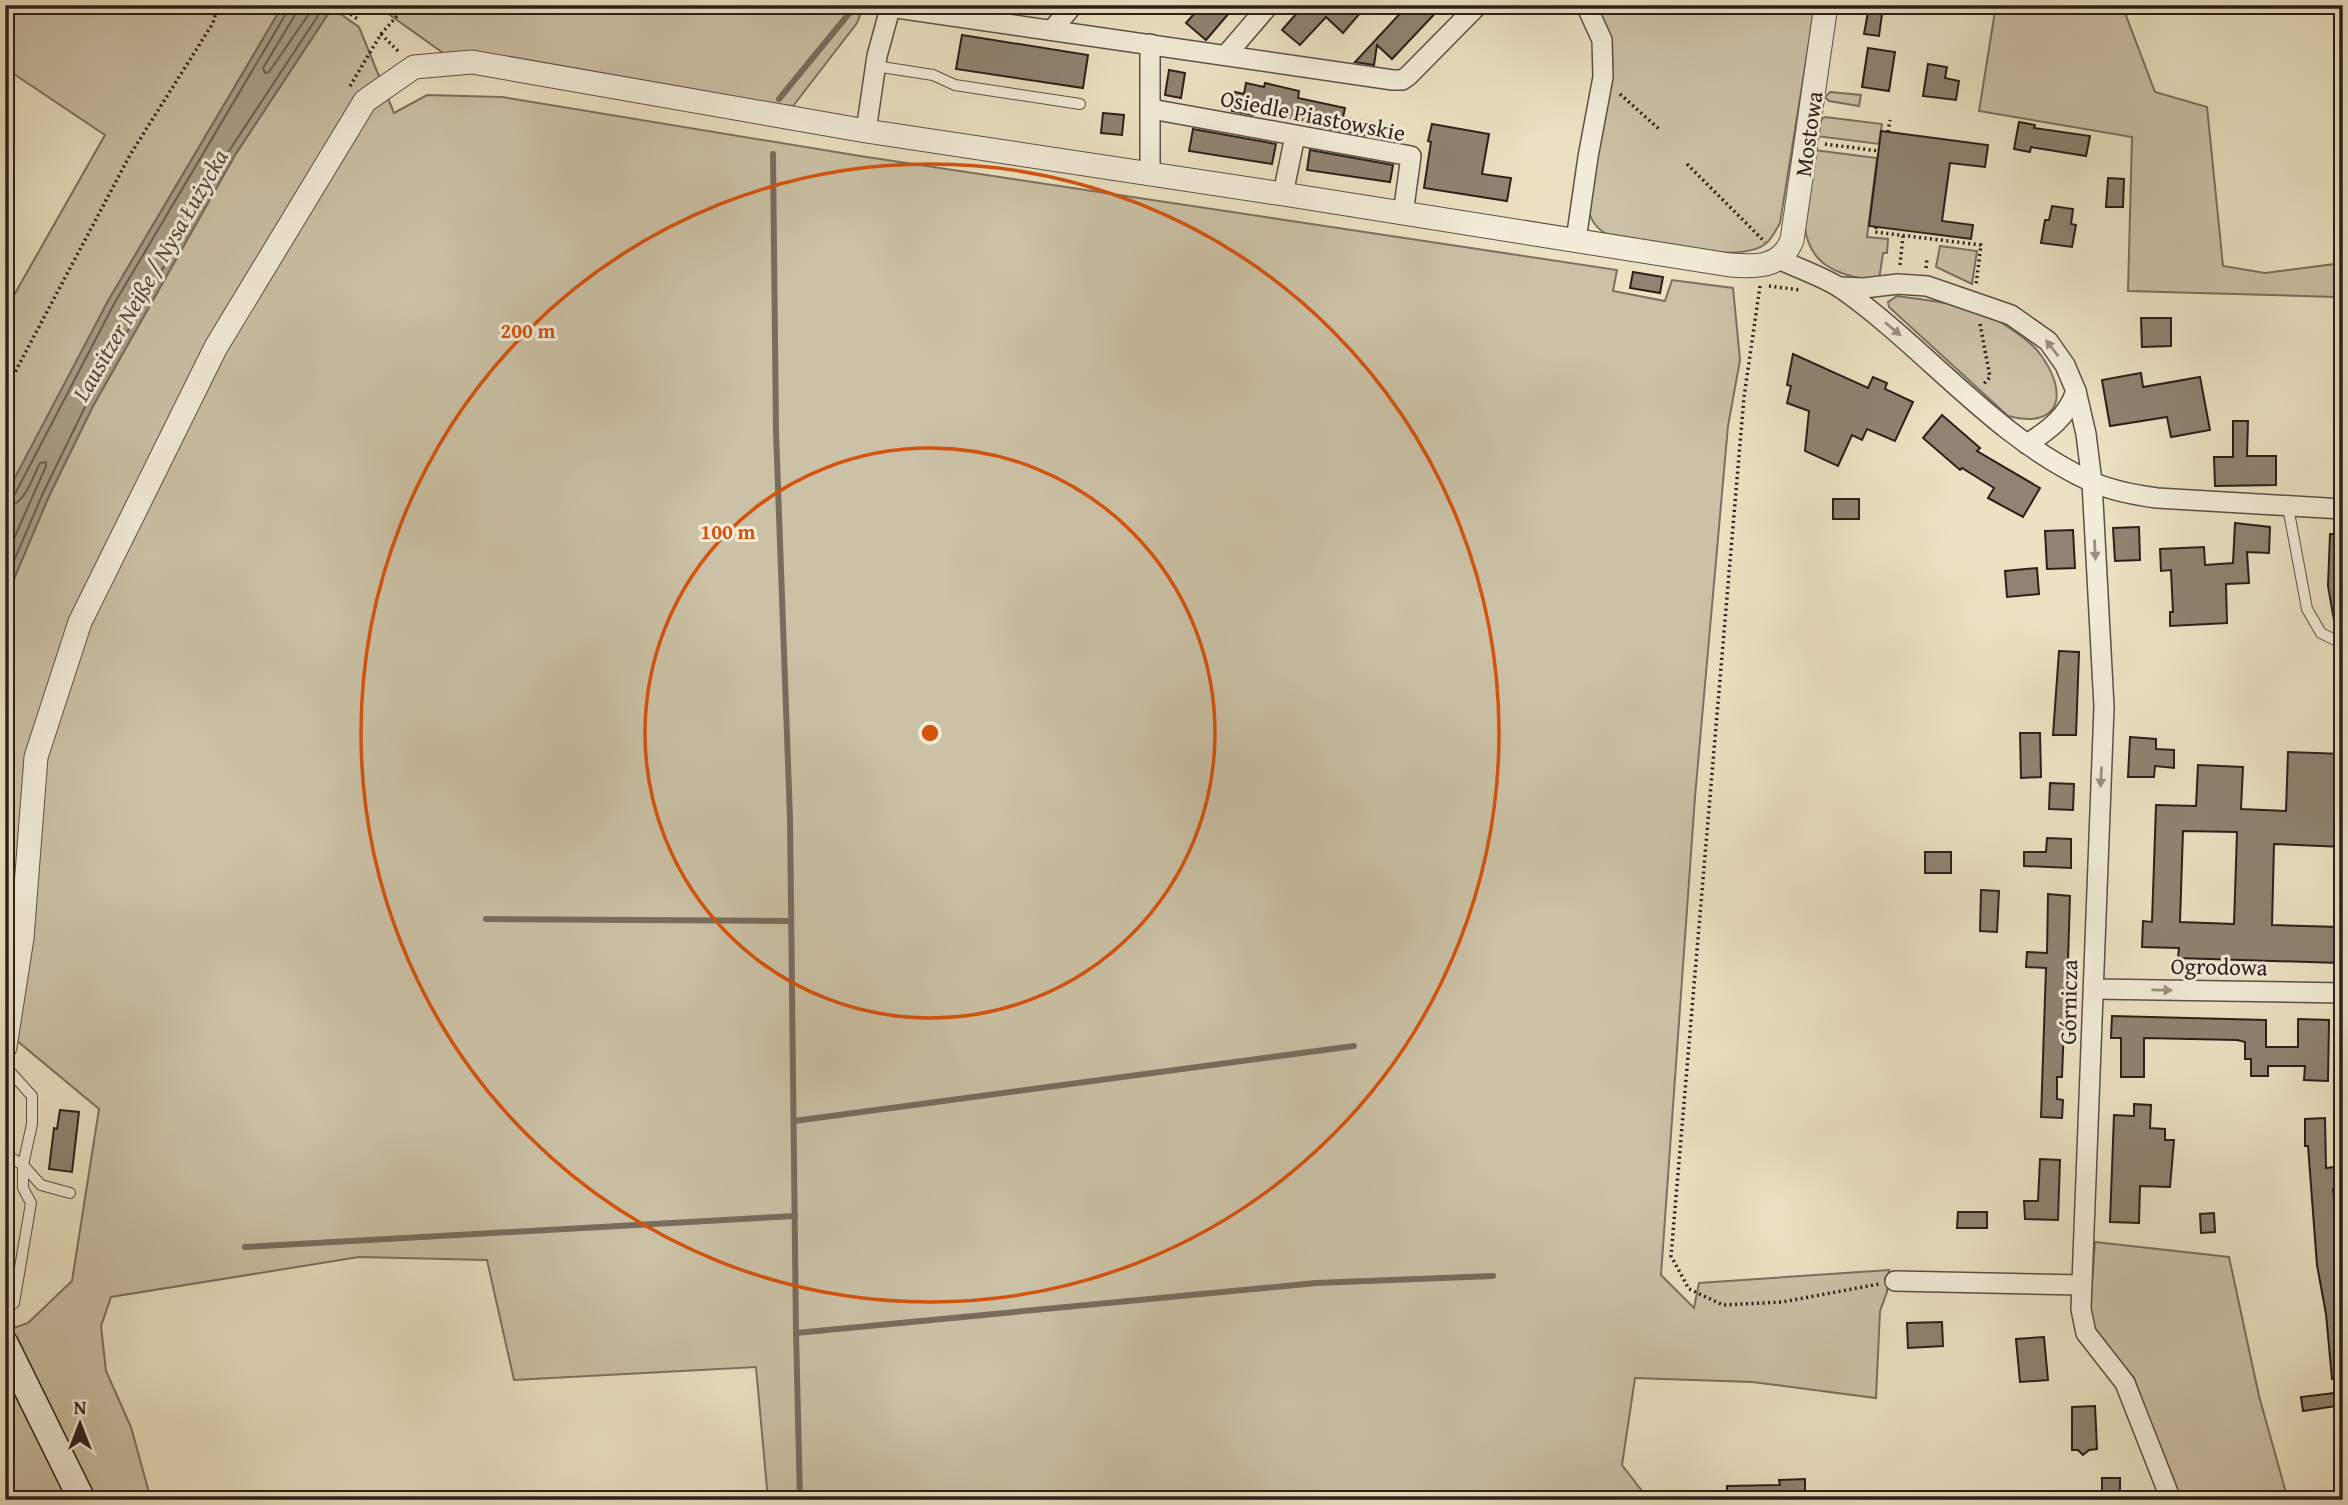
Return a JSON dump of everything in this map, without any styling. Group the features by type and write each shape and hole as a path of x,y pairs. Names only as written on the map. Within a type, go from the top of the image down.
{"main road":[{"path":"5,1345 82,1500"}],"street":[{"path":"1052,30 1073,5"},
{"name":"Osiedle Piastowskie","path":"1226,55 1269,5"},
{"name":"Osiedle Piastowskie","path":"866,131 875,66 891,6 975,12 1052,30 1402,80 1478,5"},
{"path":"1576,240 1603,77 1602,40 1586,5"},
{"name":"Mostowa","path":"1770,257 1788,251 1792,240 1826,5"},
{"path":"1150,44 1150,174"},
{"path":"5,1047 22,937 36,757 80,622 216,347 365,102 414,67 472,62 866,131 1730,265 1770,257 1839,287 1890,326 1971,399 2027,444 2092,482 2129,494 2157,498 2343,509"},
{"name":"Osiedle Piastowskie","path":"1151,109 1411,156 1403,214"},
{"path":"1283,194 1295,136"},
{"name":"Górnicza","path":"1839,287 1864,288 1898,284 1927,286 2011,316 2048,341 2065,365 2076,391 2092,482 2104,707 2081,1309 2086,1333 2125,1383 2171,1500"},
{"path":"2027,444 2062,418 2076,391"},
{"name":"Ogrodowa","path":"2094,989 2343,993"},
{"path":"1895,1281 2081,1285"}],"lane":[{"path":"875,66 933,75 955,85 1080,104"},
{"path":"2288,507 2307,609 2321,633 2343,644"},
{"path":"5,1066 32,1097 32,1124 23,1166 23,1188 31,1203 14,1303 5,1310"},
{"path":"5,1154 23,1166 41,1185 70,1193"}],"path":[{"path":"5,391 130,155 213,23 218,5"},
{"path":"337,5 359,20"},
{"path":"407,5 381,34 414,67"},
{"path":"1603,77 1659,129"},
{"path":"1888,132 1890,120"},
{"path":"1807,142 1879,150"},
{"path":"1687,164 1762,236 1770,257 1744,397 1671,1256 1689,1289 1723,1305 1782,1302 1895,1281"},
{"path":"1876,227 1875,232 1981,243 1975,290 1987,296 1979,317 1990,377 1971,399"},
{"path":"1899,267 1903,236"},
{"path":"1928,248 1930,239"},
{"path":"1927,259 1926,270 1934,271"}],"shaded area":[{"path":"5,5 283,5 108,301 5,499 5,311 105,135 5,68"},
{"path":"376,5 864,5 857,23 793,106 446,55"},
{"path":"1594,5 1815,5 1780,223 1767,243 1751,250 1733,252 1690,250 1612,237 1595,225 1589,213 1611,38"},
{"path":"1996,5 2122,5 2155,92 2207,107 2223,266 2265,273 2343,263 2343,431 2336,297 2128,291 2132,137 1979,111"},
{"path":"332,8 359,27 394,113 427,95 502,97 860,156 1617,270 1613,291 1665,301 1672,280 1733,288 1740,360 1728,426 1695,797 1661,1275 1694,1308 1699,1283 1889,1270 1887,1292 1880,1311 1876,1398 1752,1382 1635,1378 1622,1465 1649,1500 768,1500 756,1367 514,1380 487,1260 359,1257 111,1297 101,1326 106,1371 131,1427 151,1500 5,1500 5,1331 28,1323 72,1281 99,1109 16,1040 5,1068 5,600 49,496 93,406 235,155"},
{"path":"1830,92 1861,95 1859,106 1829,101 1825,97"},
{"path":"1825,117 1882,124 1879,144 1816,136 1819,121"},
{"path":"1814,150 1877,158 1867,237 1888,239 1887,253 1883,253 1879,280 1876,282 1834,270 1817,257 1809,244 1804,213"},
{"path":"1940,246 1977,251 1972,284 1936,267"},
{"path":"1897,296 1977,311 2002,323 2022,337 2040,354 2055,381 2057,394 2050,412 2026,419 2008,416 1889,307 1888,302"},
{"path":"2095,1242 2229,1257 2259,1396 2288,1500 2179,1500 2134,1378 2094,1331 2090,1312"}],"water":[{"name":"Lausitzer Neiße / Nysa Łużycka","path":"283,5 334,5 235,155 93,406 49,496 5,600 5,499 11,485 108,301"}],"building":[{"path":"1202,5 1236,5 1206,40 1186,23"},
{"path":"1304,5 1367,5 1343,33 1326,17 1300,45 1282,30"},
{"path":"1408,5 1443,5 1392,59 1377,45 1374,65 1355,62"},
{"path":"1868,12 1882,14 1879,36 1864,34"},
{"path":"962,35 1088,55 1083,88 956,69"},
{"path":"1868,48 1895,52 1889,91 1862,87"},
{"path":"1928,64 1947,67 1945,78 1959,81 1956,100 1923,96"},
{"path":"1169,70 1185,73 1181,98 1165,95"},
{"path":"1246,83 1264,87 1265,83 1299,91 1298,98 1345,108 1343,117 1384,125 1382,138 1310,125 1311,122 1284,117 1286,107 1255,102 1253,115 1232,111 1235,92 1244,94"},
{"path":"1103,113 1124,115 1122,135 1101,133"},
{"path":"2019,122 2035,125 2034,128 2090,136 2086,156 2031,147 2030,152 2014,149"},
{"path":"1432,124 1489,134 1482,174 1511,178 1507,201 1424,188"},
{"path":"1193,129 1276,144 1272,164 1189,151"},
{"path":"1881,131 1988,145 1985,167 1950,163 1942,221 1973,225 1971,239 1869,226"},
{"path":"1310,150 1393,165 1390,182 1307,170"},
{"path":"2108,178 2124,179 2123,207 2106,207"},
{"path":"2052,206 2073,209 2071,224 2076,225 2072,247 2041,243 2045,220 2049,220"},
{"path":"1633,272 1663,277 1660,293 1630,288"},
{"path":"2141,318 2171,318 2171,346 2142,347"},
{"path":"1793,354 1868,388 1873,377 1887,383 1885,389 1913,402 1895,441 1867,429 1862,440 1852,435 1838,466 1805,451 1809,411 1787,403 1791,386 1787,385"},
{"path":"2141,373 2143,387 2200,377 2210,430 2171,437 2167,417 2110,426 2102,380"},
{"path":"1942,415 1980,448 1977,451 2040,488 2023,517 1988,498 1994,488 1962,468 1960,470 1923,438"},
{"path":"2233,421 2248,421 2247,456 2276,456 2276,485 2215,486 2214,457 2233,457"},
{"path":"1833,499 1859,499 1859,519 1833,519"},
{"path":"2235,523 2270,527 2269,553 2247,552 2249,583 2226,584 2227,623 2170,626 2170,612 2173,612 2171,570 2161,571 2160,549 2204,547 2205,565 2233,563"},
{"path":"2139,527 2140,560 2115,561 2113,528"},
{"path":"2073,530 2075,568 2047,569 2045,531"},
{"path":"2330,534 2343,534 2343,625 2335,626 2328,586"},
{"path":"2037,568 2039,594 2007,597 2005,571"},
{"path":"2059,651 2079,652 2076,735 2053,735"},
{"path":"2020,733 2040,733 2041,777 2021,778"},
{"path":"2130,737 2156,739 2156,749 2174,750 2174,768 2155,766 2154,777 2128,777"},
{"path":"2288,752 2343,754 2343,847 2274,844 2272,925 2340,927 2339,963 2178,958 2179,948 2142,947 2143,921 2152,922 2156,805 2196,806 2198,765 2243,767 2241,809 2286,811","holes":["2183,831 2237,832 2234,924 2180,922"]},
{"path":"2050,783 2074,784 2073,810 2049,809"},
{"path":"2047,838 2071,839 2071,868 2024,866 2024,852 2046,852"},
{"path":"1925,852 1951,852 1951,873 1925,873"},
{"path":"1981,890 1999,891 1997,932 1980,931"},
{"path":"2048,894 2070,896 2066,1025 2062,1077 2057,1077 2057,1099 2063,1100 2062,1118 2041,1117 2046,968 2026,967 2027,952 2047,953"},
{"path":"2112,1016 2266,1020 2266,1047 2298,1047 2298,1019 2329,1020 2328,1081 2304,1080 2305,1066 2268,1066 2268,1076 2251,1076 2251,1059 2245,1059 2245,1042 2237,1040 2144,1038 2144,1077 2121,1077 2121,1038 2111,1038"},
{"path":"2134,1104 2151,1105 2150,1128 2165,1129 2165,1140 2174,1140 2170,1187 2140,1186 2139,1223 2110,1222 2114,1115 2134,1116"},
{"path":"60,1110 79,1112 72,1172 49,1169 54,1128 57,1129"},
{"path":"2325,1118 2326,1168 2334,1167 2336,1189 2333,1189 2343,1288 2343,1379 2332,1379 2326,1314 2317,1265 2308,1146 2305,1146 2305,1119"},
{"path":"2040,1159 2060,1160 2058,1220 2025,1219 2024,1201 2038,1201"},
{"path":"1958,1212 1987,1212 1987,1228 1957,1228"},
{"path":"2214,1213 2215,1232 2201,1233 2200,1214"},
{"path":"1942,1322 1943,1346 1908,1348 1907,1323"},
{"path":"2044,1337 2048,1380 2020,1382 2016,1339"},
{"path":"2343,1392 2343,1405 2303,1411 2301,1397"},
{"path":"2095,1406 2097,1449 2089,1450 2083,1455 2078,1450 2072,1450 2072,1407"},
{"path":"2102,1478 2120,1478 2120,1500 2102,1500"},
{"path":"1805,1479 1805,1500 1727,1500 1727,1486 1780,1485 1779,1480"}],"waterway":[{"path":"779,99 856,5"},
{"path":"773,154 776,432 790,818 800,1500"},
{"path":"486,919 791,921"},
{"path":"794,1121 1354,1046"},
{"path":"245,1247 795,1216"},
{"path":"796,1333 1316,1283 1493,1276"}]}
